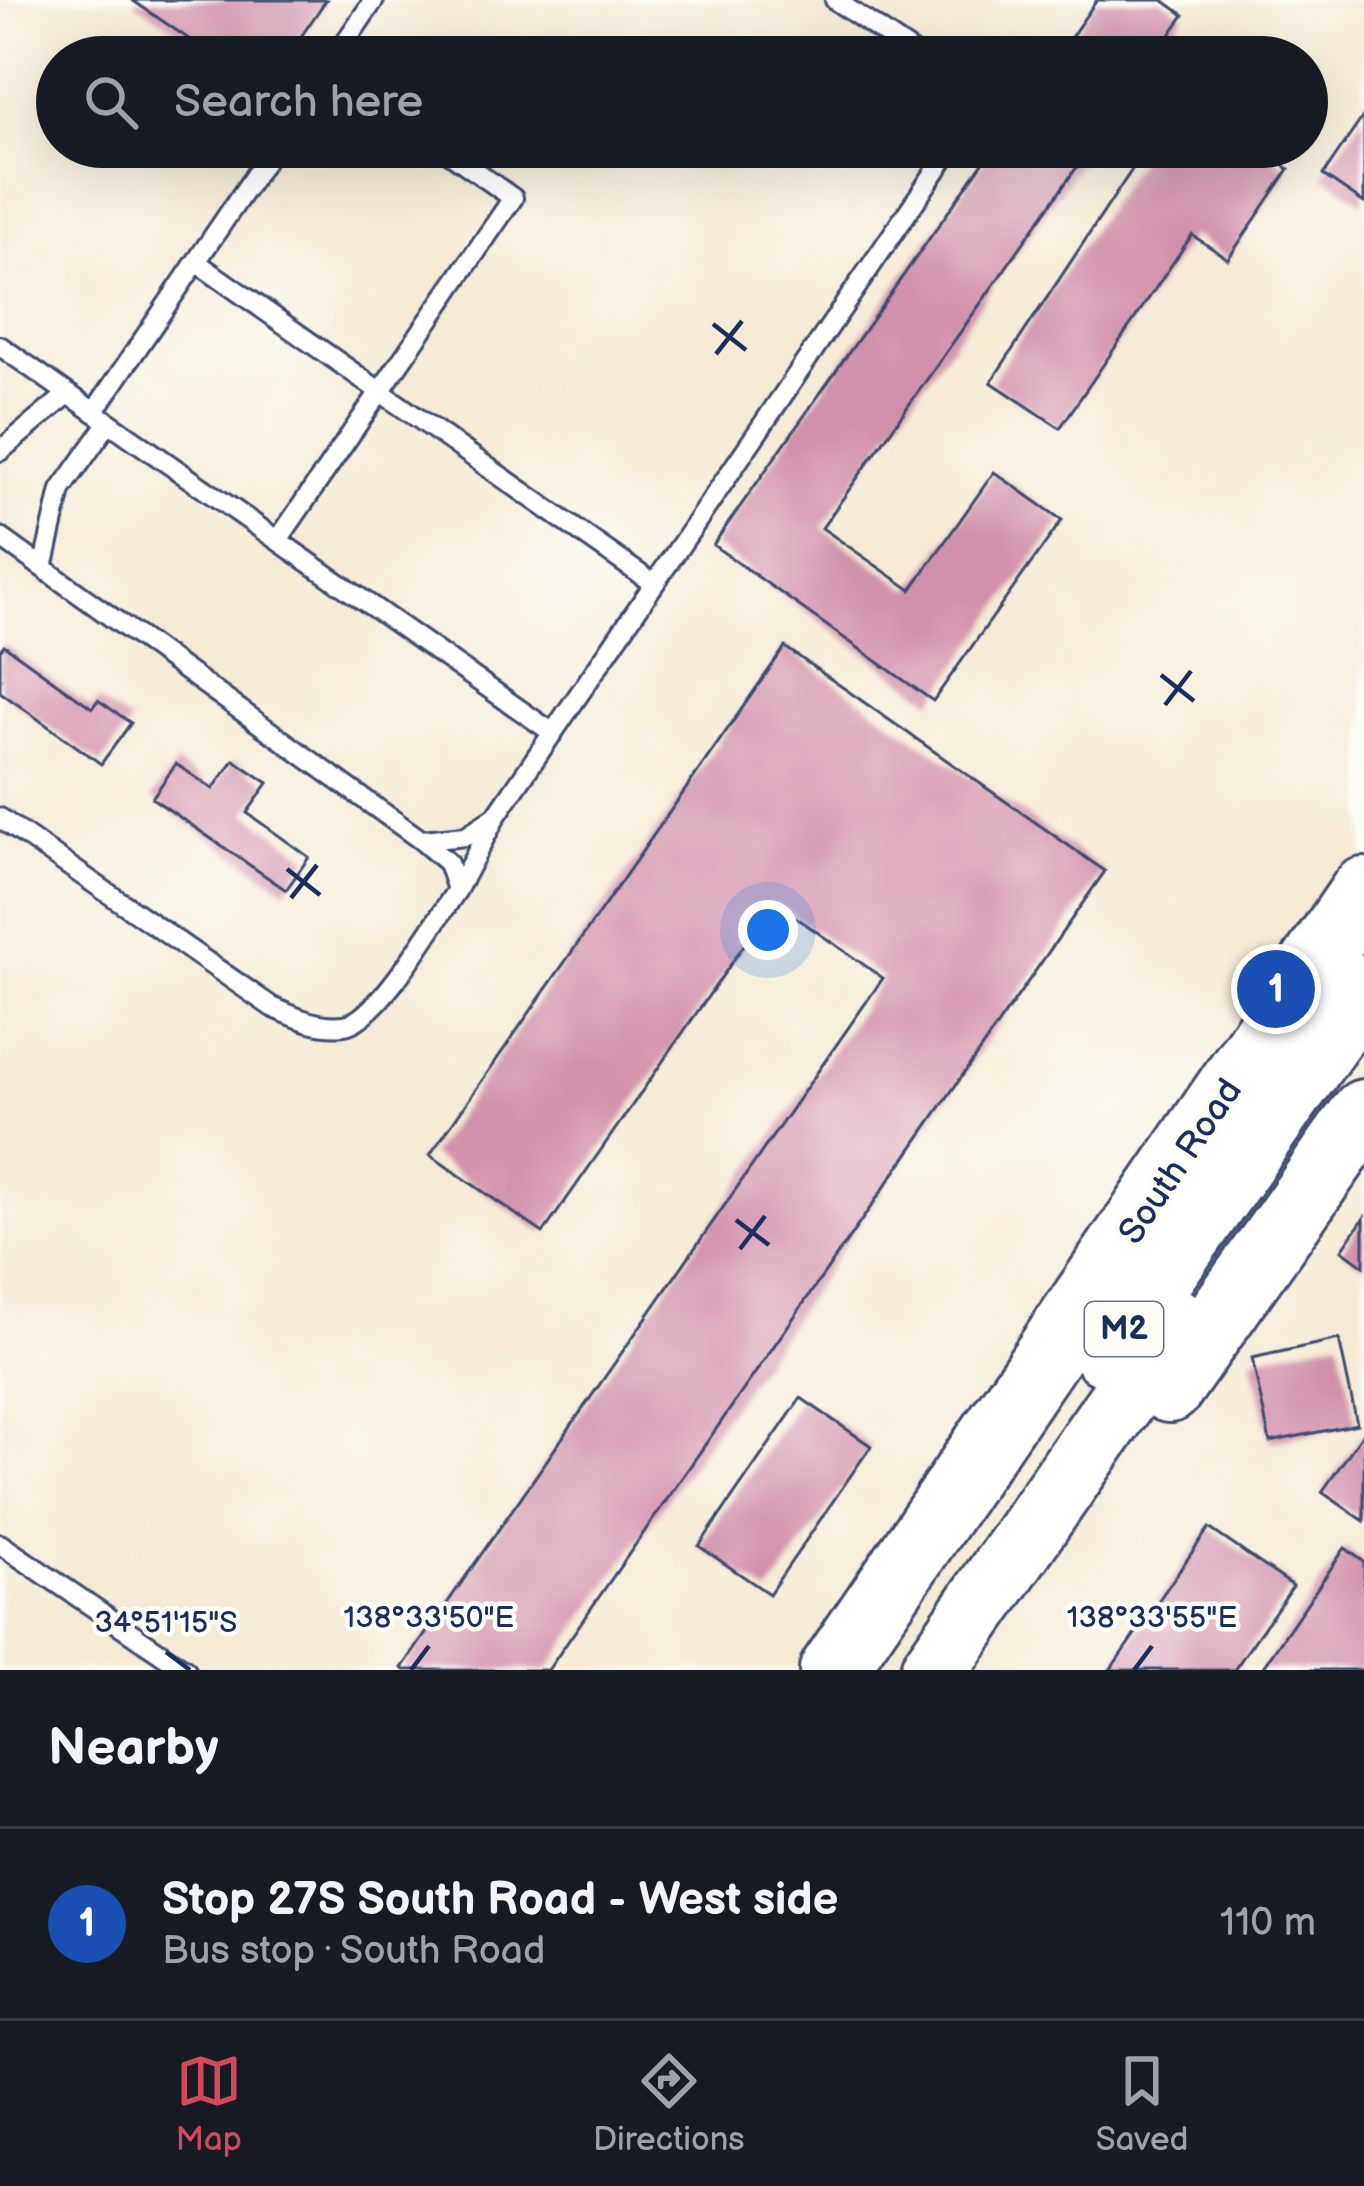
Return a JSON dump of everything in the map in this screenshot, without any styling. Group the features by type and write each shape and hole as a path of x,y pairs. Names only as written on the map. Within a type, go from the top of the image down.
{"highway":[{"name":"South Road","path":"833,1670 1364,890"},
{"name":"M2","path":"883,1670 1364,988"},
{"name":"M2","path":"934,1670 1364,1054"},
{"path":"970,1670 1364,1113"}],"lane":[{"path":"349,36 374,0"},
{"path":"835,0 888,36"},
{"path":"43,568 61,490 196,262 260,168"},
{"path":"278,540 513,198 471,168"},
{"path":"0,818 272,1006 307,1023 348,1026 372,1012 457,890 496,816 938,168"},
{"path":"196,262 654,584"},
{"path":"0,346 553,733"},
{"path":"0,451 68,394"},
{"path":"0,537 422,840 448,863 457,890"},
{"path":"422,840 466,836 496,816"},
{"path":"0,1544 185,1670"}],"building":[{"path":"132,0 326,0 301,36 184,36"},
{"path":"1097,0 1163,0 1184,15 1169,36 1072,36"},
{"path":"1364,115 1364,203 1323,175"},
{"path":"979,168 1076,168 822,528 911,590 994,472 1062,520 933,701 713,545"},
{"path":"1133,168 1289,169 1228,259 1192,235 1060,428 991,382"},
{"path":"4,645 92,708 98,700 131,723 101,764 0,692"},
{"path":"785,647 1105,871 548,1670 404,1670 883,978 774,902 543,1233 430,1155"},
{"path":"234,760 268,783 247,813 309,857 286,890 152,798 176,764 213,789"},
{"path":"1364,1218 1364,1266 1342,1250"},
{"path":"1339,1339 1357,1424 1270,1442 1252,1358"},
{"path":"801,1398 871,1446 769,1594 699,1546"},
{"path":"1364,1432 1364,1521 1322,1492"},
{"path":"1209,1528 1293,1586 1234,1670 1110,1670"},
{"path":"1345,1548 1364,1562 1364,1670 1261,1670"}],"place":[{"name":"Stop 27S South Road - West side","path":"1276,989"}]}
